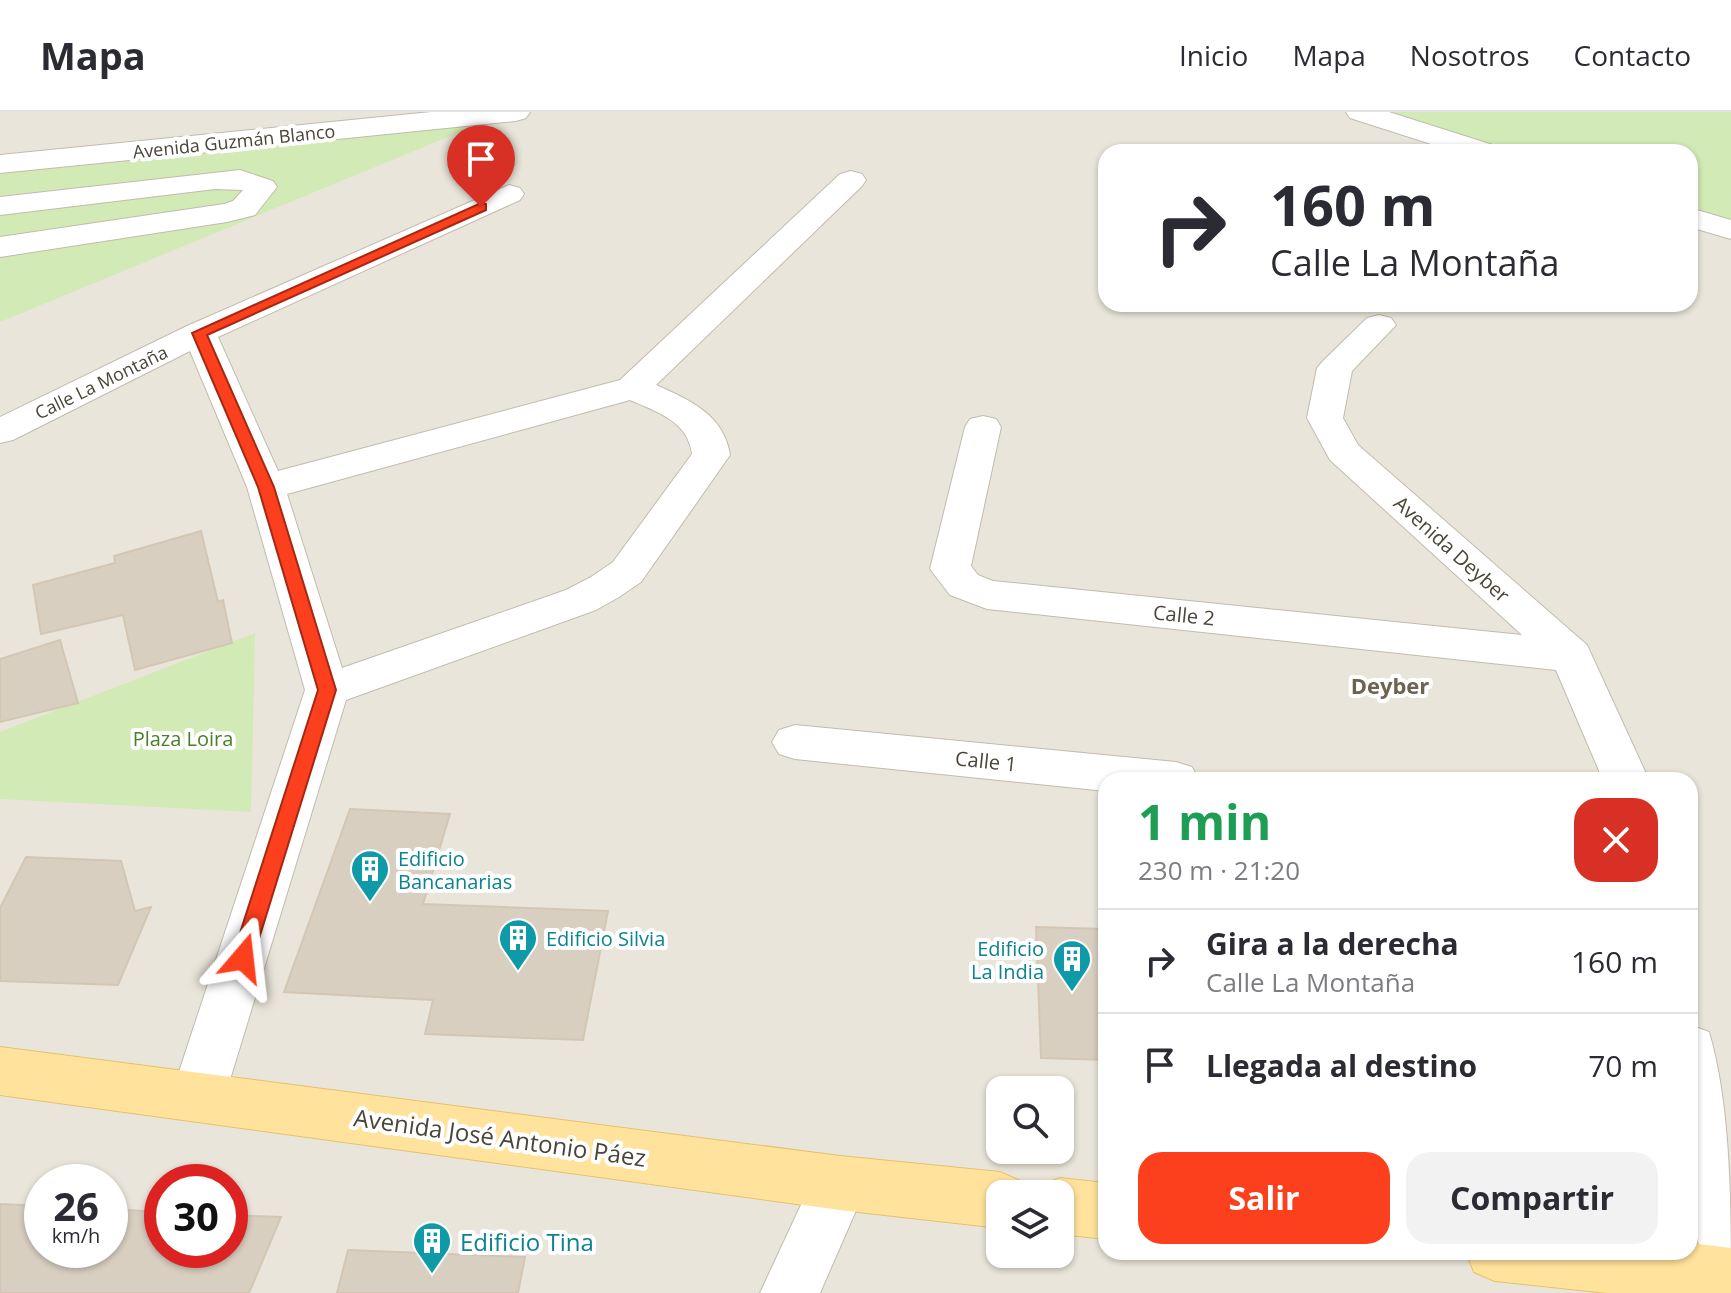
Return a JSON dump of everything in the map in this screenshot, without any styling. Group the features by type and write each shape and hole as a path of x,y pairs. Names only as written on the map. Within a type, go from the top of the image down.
{"main road":[{"name":"Avenida José Antonio Páez","path":"0,1071 840,1183 986,1199"},
{"path":"1074,1208 1098,1210"},
{"path":"1571,1260 1731,1277"}],"street":[{"name":"Avenida Guzmán Blanco","path":"0,164 516,112"},
{"path":"1360,112 1461,144"},
{"path":"0,143 224,114"},
{"path":"0,206 215,180 240,179 262,187 251,203 236,211 0,247"},
{"path":"266,487 633,388 851,180"},
{"name":"Calle La Montaña","path":"0,432 199,333 509,194"},
{"path":"1698,220 1731,230"},
{"name":"Avenida Deyber","path":"1379,325 1335,368 1325,418 1343,452 1572,656 1623,772"},
{"path":"198,1096 327,690 266,487 199,333"},
{"path":"327,690 581,600 627,572 711,455 712,440 700,422 633,388"},
{"name":"Calle 2","path":"983,427 950,569 964,585 987,595 1572,656"},
{"name":"Calle 1","path":"795,742 1098,772"},
{"path":"1698,1090 1731,1258"},
{"path":"790,1293 840,1183"}],"shaded area":[{"path":"0,112 1731,112 1731,1293 0,1293"}],"green space":[{"path":"1360,112 1731,112 1731,230 1698,220 1698,144 1461,144"},
{"path":"501,115 0,322 0,164"},
{"name":"Plaza Loira","path":"255,633 251,812 0,799 0,732"}],"building":[{"path":"201,531 218,602 223,600 232,643 135,670 123,615 41,634 33,585 115,563 114,556"},
{"path":"60,640 78,703 0,722 0,659"},
{"path":"350,809 450,814 423,904 608,911 583,1040 425,1034 433,1000 284,992"},
{"path":"26,857 121,861 135,911 151,907 118,985 0,981 0,908"},
{"name":"Edificio La India","path":"1036,927 1098,929 1098,1060 1041,1058"},
{"path":"0,1204 24,1205 24,1268 128,1268 128,1210 144,1211 144,1268 248,1268 248,1216 281,1217 249,1293 0,1293"},
{"name":"Edificio Tina","path":"348,1250 525,1257 518,1293 337,1293"}],"place":[{"name":"Edificio Bancanarias","path":"370,903"},
{"name":"Edificio Silvia","path":"518,972"},
{"name":"Edificio La India","path":"1072,993"},
{"name":"Edificio Tina","path":"432,1275"}],"district":[{"name":"Deyber","path":"1390,685"}],"route":[{"path":"243,958 327,690 266,487 199,333 481,207"}]}
